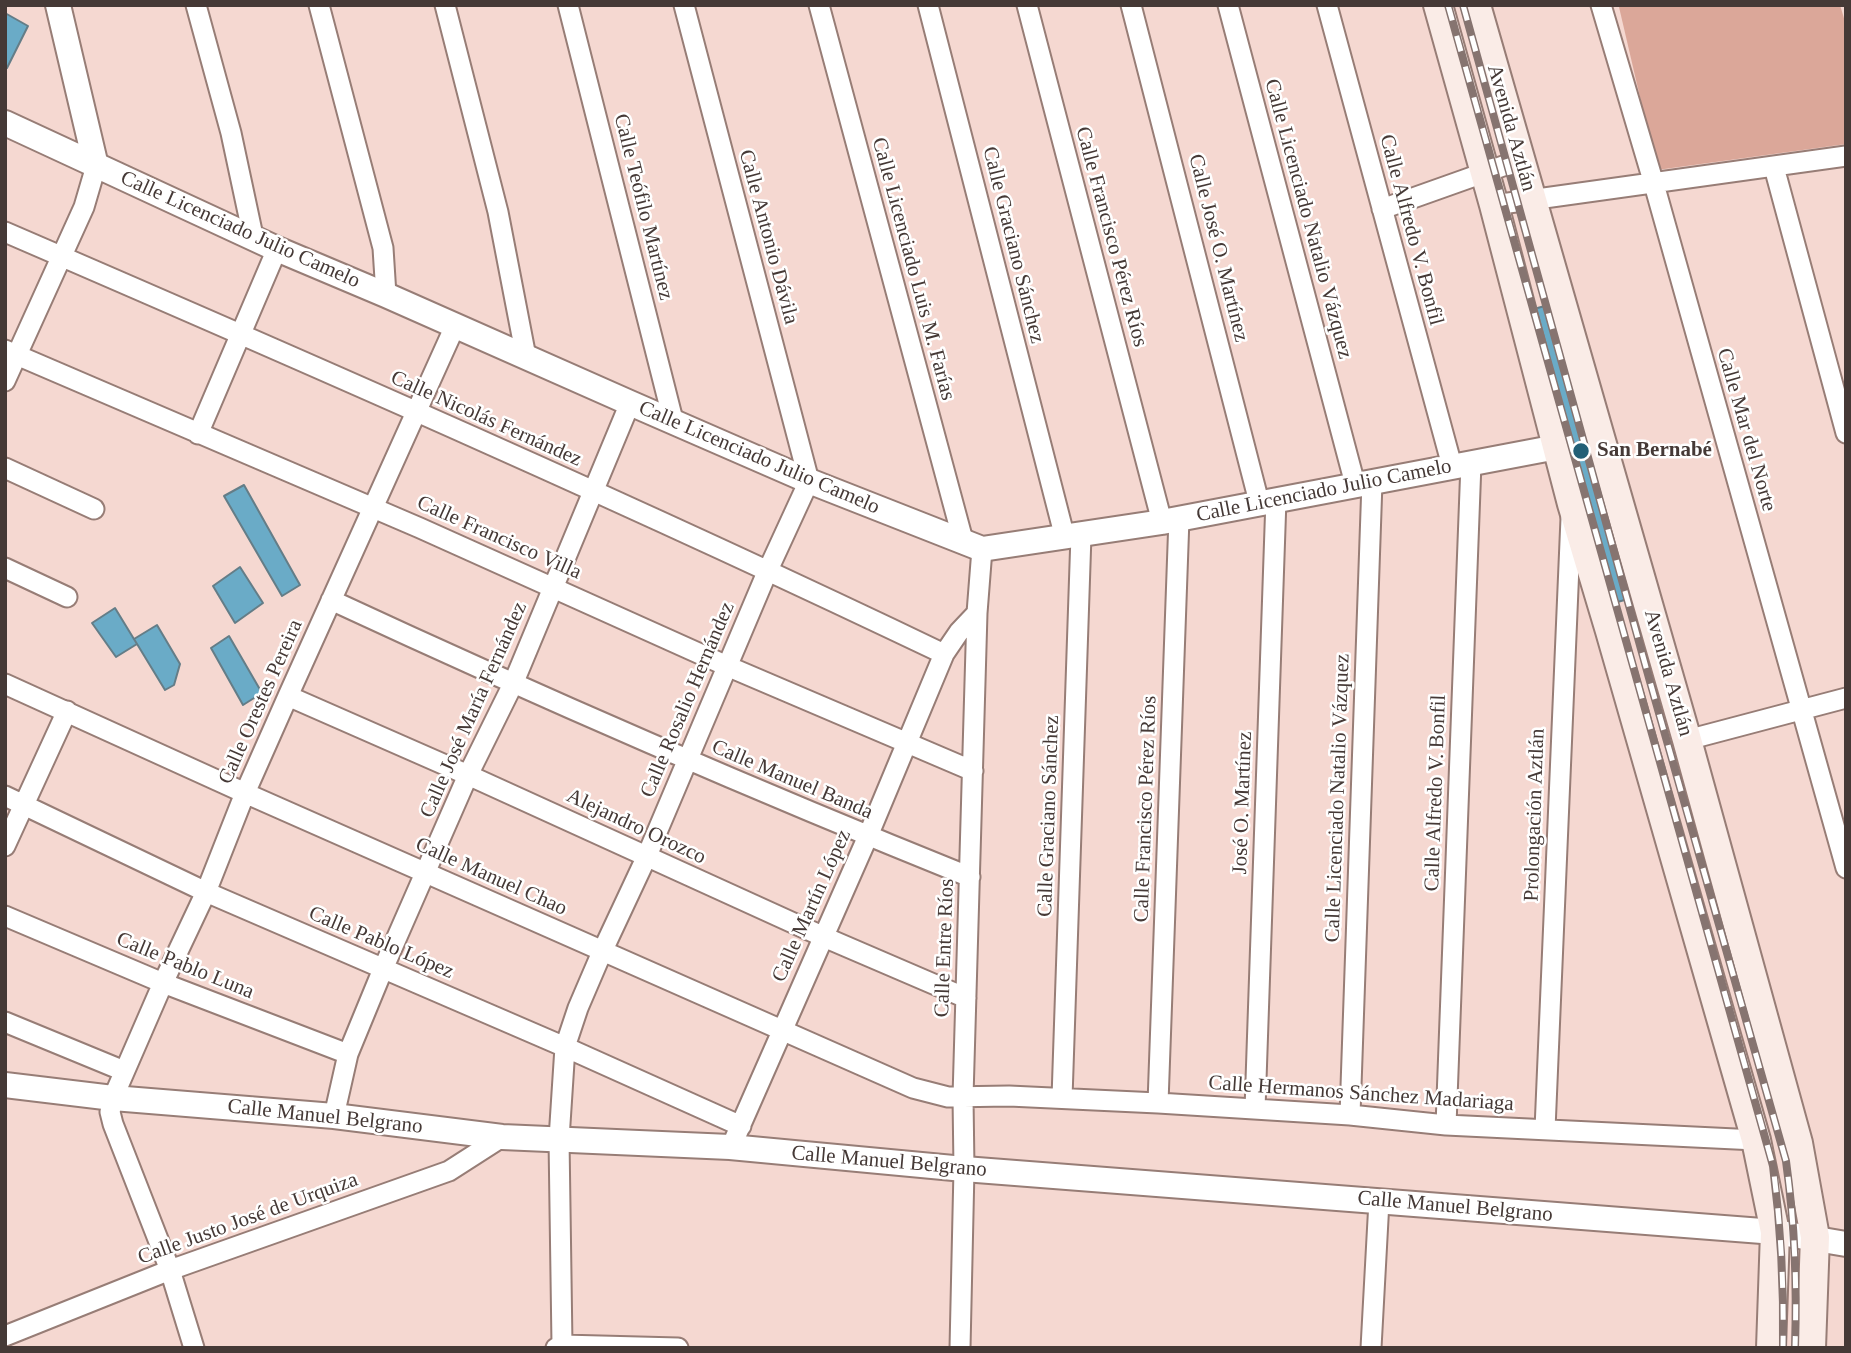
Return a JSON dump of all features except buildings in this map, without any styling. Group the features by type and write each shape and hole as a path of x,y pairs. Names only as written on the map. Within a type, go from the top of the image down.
{"main road":[{"name":"Avenida Aztlán","path":"1438,5 1494,205 1556,447 1756,1140 1775,1232 1771,1348"},
{"name":"Avenida Aztlán","path":"1476,5 1687,740 1798,1143 1815,1237 1811,1348"}],"street":[{"path":"5,381 11,353 84,207 96,166 58,5"},
{"path":"196,5 232,133 253,236"},
{"path":"319,5 383,248 386,295"},
{"path":"445,5 498,212 526,357"},
{"name":"Calle Teófilo Martínez","path":"568,5 673,420"},
{"name":"Calle Antonio Dávila","path":"684,5 809,481"},
{"name":"Calle Licenciado Luis M. Farías","path":"818,5 973,546"},
{"name":"Calle Graciano Sánchez","path":"928,5 1073,536 1062,1098"},
{"name":"Calle Francisco Pérez Ríos","path":"1027,5 1171,520 1158,1102"},
{"name":"Calle José O. Martínez","path":"1131,5 1268,501"},
{"name":"Calle Licenciado Natalio Vázquez","path":"1228,5 1364,483 1350,1115"},
{"name":"Calle Alfredo V. Bonfil","path":"1327,5 1382,209 1462,465 1446,1125"},
{"name":"Calle Mar del Norte","path":"1601,5 1654,184 1846,868"},
{"name":"Calle Licenciado Julio Camelo","path":"5,123 277,249 809,481 973,546 1073,536 1171,520 1556,447"},
{"path":"1494,205 1846,156"},
{"path":"1382,209 1520,160"},
{"path":"1774,167 1844,423"},
{"name":"Calle Nicolás Fernández","path":"5,232 418,412 768,570 944,654"},
{"path":"198,434 277,249"},
{"name":"Calle Orestes Pereira","path":"113,1098 206,891 245,793 455,326"},
{"name":"Calle Francisco Villa","path":"11,353 554,586 727,666 973,772"},
{"name":"Calle José María Fernández","path":"334,1116 348,1054 383,969 468,775 513,684 630,403"},
{"path":"5,468 94,509"},
{"name":"Calle Rosalio Hernández","path":"559,1346 559,1139 565,1047 602,952 646,858 768,570 809,481"},
{"name":"José O. Martínez","path":"1255,1109 1268,501"},
{"name":"Prolongación Aztlán","path":"1545,1129 1572,504"},
{"name":"Calle Entre Ríos","path":"960,1348 963,1097 977,613 973,546"},
{"path":"5,568 67,597"},
{"name":"Calle Manuel Banda","path":"331,600 687,760 970,877"},
{"name":"Calle Martín López","path":"736,1136 868,836 944,654 959,632 977,613"},
{"name":"Calle Manuel Chao","path":"5,684 602,952 913,1088 948,1097 963,1097"},
{"name":"Alejandro Orozco","path":"288,696 468,775 646,858 967,998"},
{"path":"1687,740 1846,698"},
{"path":"5,846 67,711"},
{"name":"Calle Pablo López","path":"5,796 206,891 565,1047 736,1136"},
{"name":"Calle Pablo Luna","path":"5,916 163,983 348,1054"},
{"path":"5,1023 124,1071"},
{"name":"Calle Manuel Belgrano","path":"5,1085 113,1098 334,1116 502,1137 559,1139 736,1136 964,1169 1775,1232 1846,1244"},
{"name":"Calle Hermanos Sánchez Madariaga","path":"963,1097 1158,1102 1350,1115 1446,1125 1756,1140"},
{"path":"113,1098 110,1112 113,1124 170,1270 194,1348"},
{"name":"Calle Justo José de Urquiza","path":"5,1336 170,1270 449,1171 502,1137"},
{"path":"1371,1348 1379,1201"},
{"path":"559,1346 678,1348"}],"shaded area":[{"path":"1840,5 1846,25 1846,144 1657,170 1619,7"}],"railway":[{"path":"1448,5 1773,1166 1781,1257 1783,1348"},
{"path":"1463,5 1786,1161 1795,1255 1795,1348"}],"place":[{"name":"San Bernabé","path":"1581,451"}]}
